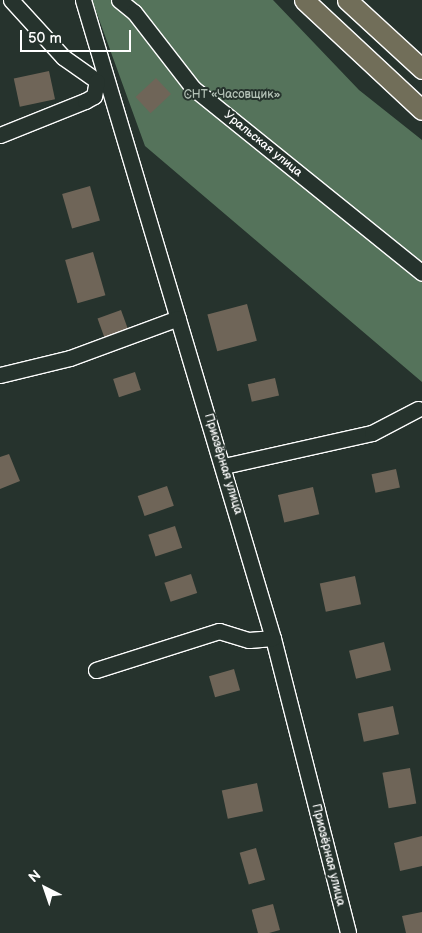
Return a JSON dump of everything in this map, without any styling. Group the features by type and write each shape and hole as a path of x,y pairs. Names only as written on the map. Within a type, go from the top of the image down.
{"main road":[{"path":"304,0 422,110"},
{"path":"346,0 422,69"}],"street":[{"path":"0,135 85,101 94,96 100,80 63,56 11,0"},
{"name":"Приозёрная улица","path":"82,0 100,80 224,466 273,638 348,933"},
{"name":"Уральская улица","path":"119,0 134,12 193,88 422,274"},
{"path":"0,374 70,358 178,318"},
{"path":"224,466 372,433 418,409"},
{"path":"96,670 219,630 249,640 273,638"}],"green space":[{"name":"СНТ «Часовщик»","path":"92,0 273,0 359,90 422,140 422,382 145,146"}],"building":[{"path":"49,71 55,99 20,107 14,78"},
{"path":"156,78 171,94 151,113 136,97"},
{"path":"90,186 100,221 72,229 62,194"},
{"path":"93,252 105,295 78,303 65,260"},
{"path":"247,304 257,341 217,351 207,315"},
{"path":"121,310 128,329 104,337 98,319"},
{"path":"135,372 141,390 119,397 113,379"},
{"path":"275,378 279,396 252,402 248,384"},
{"path":"9,454 20,481 0,489 0,457"},
{"path":"396,469 400,488 375,493 372,474"},
{"path":"167,486 174,506 145,516 138,496"},
{"path":"313,487 319,514 284,522 278,495"},
{"path":"175,526 182,548 155,557 148,535"},
{"path":"191,574 197,593 171,602 164,583"},
{"path":"355,576 361,604 326,612 320,583"},
{"path":"384,642 391,670 356,679 349,651"},
{"path":"234,669 240,690 215,697 209,676"},
{"path":"393,706 399,734 364,742 358,713"},
{"path":"410,768 416,803 389,808 382,773"},
{"path":"257,783 263,811 228,819 222,790"},
{"path":"422,836 422,866 400,871 394,843"},
{"path":"256,848 265,880 249,884 240,853"},
{"path":"273,904 280,930 258,933 252,910"},
{"path":"422,912 422,933 406,933 402,916"}]}
